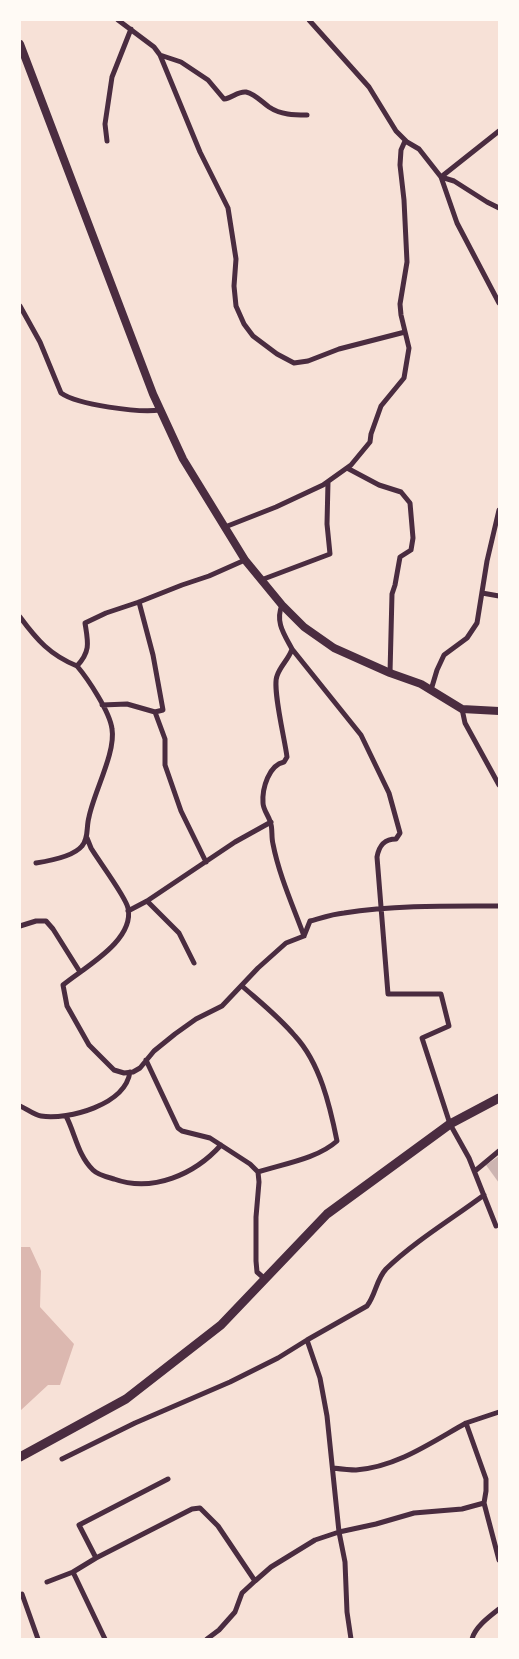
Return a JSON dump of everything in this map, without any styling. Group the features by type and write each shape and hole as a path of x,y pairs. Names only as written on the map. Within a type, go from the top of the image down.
{"main road":[{"path":"20,1457 126,1399 221,1325 326,1214 450,1124 499,1098"}],"street":[{"path":"118,20 154,47 160,55 200,152 228,208 236,259 234,286 236,306 244,324 253,336 276,354 294,364 308,361 339,349 405,332"},
{"path":"309,20 369,87 396,131 405,140 419,149 441,177 457,223 499,303"},
{"path":"107,141 105,124 112,77 130,29"},
{"path":"20,44 160,410 183,458 245,560 282,605 304,627 334,648 390,673 421,684 462,709 499,711"},
{"path":"160,55 181,62 208,80 224,99 247,92 270,108 285,114 292,116 307,115"},
{"path":"441,177 489,137 499,131"},
{"path":"224,526 276,507 328,482 347,468 370,442 381,406 404,378 409,348 400,304 407,262 400,165 401,150 405,140"},
{"path":"441,177 454,181 499,208"},
{"path":"20,306 40,342 61,393 68,398 108,407 134,411 160,410"},
{"path":"347,468 379,485 401,492 410,503 414,538 411,550 400,557 392,594 390,673"},
{"path":"261,580 330,554 327,524 328,482"},
{"path":"431,690 444,655 467,638 477,623 487,561 499,510"},
{"path":"77,666 85,658 88,644 85,623 106,613 209,576 245,560"},
{"path":"482,593 499,596"},
{"path":"102,705 127,704 155,712 163,710 153,655 139,602"},
{"path":"282,605 278,618 292,649 361,734 389,793 400,833 396,839 389,839 378,850 377,868 388,994 441,994 449,1026 422,1038 450,1124 475,1171 496,1226"},
{"path":"20,617 34,636 50,651 77,666 86,677 112,727 113,744 89,815 87,838 81,848 56,860 36,863"},
{"path":"292,649 290,656 276,677 276,691 287,757 284,762 272,769 262,805 271,822 272,843 281,874 304,936"},
{"path":"462,709 465,723 499,785"},
{"path":"155,712 165,739 165,765 178,802 206,862"},
{"path":"128,911 147,901 235,842 271,822"},
{"path":"87,838 91,848 128,908 127,923 106,953 62,985 67,1006 89,1045 114,1070 124,1073 140,1068 161,1044 196,1019 222,1006 258,968 286,943 304,936 310,921 344,913 382,909 499,906"},
{"path":"147,901 180,933 194,963"},
{"path":"20,926 36,920 46,921 80,972"},
{"path":"242,986 297,1037 322,1083 332,1112 337,1141 331,1147 313,1155 258,1172"},
{"path":"146,1060 178,1128 182,1131 210,1138 250,1164 258,1172 256,1260 257,1272 265,1279"},
{"path":"20,1106 40,1116 76,1114 102,1104 120,1092 128,1080 130,1072"},
{"path":"66,1116 86,1162 95,1172 124,1183 140,1184 167,1180 190,1171 210,1158 220,1145"},
{"path":"475,1171 499,1151"},
{"path":"62,1459 135,1423 230,1382 278,1358 367,1306 373,1299 377,1281 385,1270 411,1248 484,1195"},
{"path":"306,1340 320,1378 333,1468 339,1532 345,1562 347,1612 351,1639"},
{"path":"333,1468 356,1470 376,1467 398,1460 466,1423 499,1412"},
{"path":"466,1423 486,1479 484,1502 499,1560"},
{"path":"96,1558 79,1525 168,1478"},
{"path":"207,1639 219,1630 235,1612 242,1593 271,1566 315,1540 414,1513 462,1509 484,1502"},
{"path":"47,1582 73,1572 96,1558 192,1510 200,1508 218,1526 255,1581"},
{"path":"73,1572 105,1639"},
{"path":"22,1594 38,1639"},
{"path":"472,1639 483,1623 499,1608"}],"shaded area":[{"path":"20,1247 30,1247 41,1271 40,1307 74,1344 60,1385 48,1385 20,1411"}],"building":[{"path":"499,1156 499,1183 486,1165"}]}
